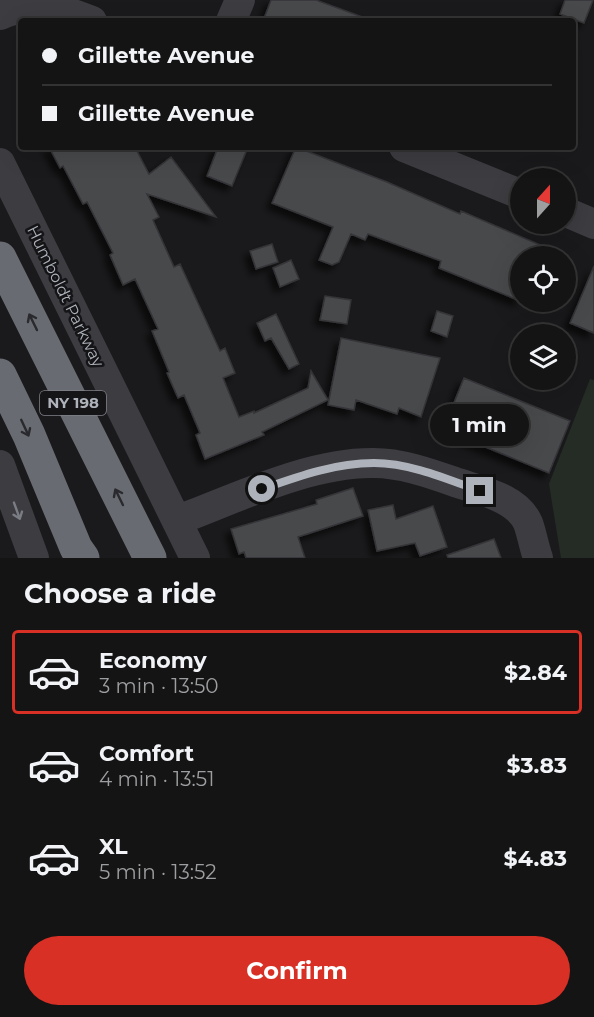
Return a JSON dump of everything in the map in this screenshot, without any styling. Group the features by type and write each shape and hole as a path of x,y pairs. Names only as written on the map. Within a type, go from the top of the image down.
{"highway":[{"name":"NY 198","path":"0,258 147,555"},
{"name":"NY 198","path":"0,375 79,555"}],"street":[{"path":"232,18 240,0"},
{"path":"0,15 24,6 41,5 56,6 85,18"},
{"path":"411,150 510,190"},
{"name":"Humboldt Parkway","path":"0,163 195,558"},
{"path":"576,216 594,224"},
{"path":"178,520 307,473 345,465 375,463 401,466 446,479 497,497 518,509 528,523 538,558"},
{"path":"0,465 34,558"}],"shaded area":[{"path":"590,379 594,380 594,558 561,558 549,484"}],"building":[{"path":"271,0 316,0 365,18 264,18"},
{"path":"565,0 593,0 584,23 576,18 560,14"},
{"path":"51,150 137,150 149,174 171,157 216,217 147,194 159,217 153,220 174,267 180,264 220,351 225,348 235,373 223,378 239,417 254,411 254,413 308,388 311,371 328,400 262,432 264,435 205,459 196,435 200,433 184,395 178,398 167,373 169,372 152,331 158,329 135,279 123,285 110,255 113,253 87,202 83,204 63,166 60,168"},
{"path":"217,150 247,150 232,186 207,176"},
{"path":"295,150 304,150 387,182 460,214 461,211 510,232 510,234 543,246 510,246 510,297 439,268 441,261 368,234 365,240 351,234 339,262 332,265 319,260 333,227 272,203"},
{"path":"272,244 278,262 256,269 250,251"},
{"path":"291,260 299,279 280,287 273,268"},
{"path":"594,266 594,333 570,323"},
{"path":"325,296 351,300 347,324 320,320"},
{"path":"437,311 453,316 447,337 431,331"},
{"path":"276,314 299,364 289,369 271,338 265,341 257,323"},
{"path":"341,338 440,358 421,417 399,408 397,414 356,400 354,410 328,405"},
{"path":"464,378 570,421 549,473 448,434 450,429 444,427"},
{"path":"353,488 363,516 298,537 305,558 246,558 244,552 239,554 231,529 317,504 316,500"},
{"path":"393,505 396,519 433,506 447,547 420,556 415,543 377,551 368,510"},
{"path":"494,539 501,558 448,558 447,555"}],"route":[{"path":"262,489 307,473 345,465 375,463 401,466 480,491"}]}
